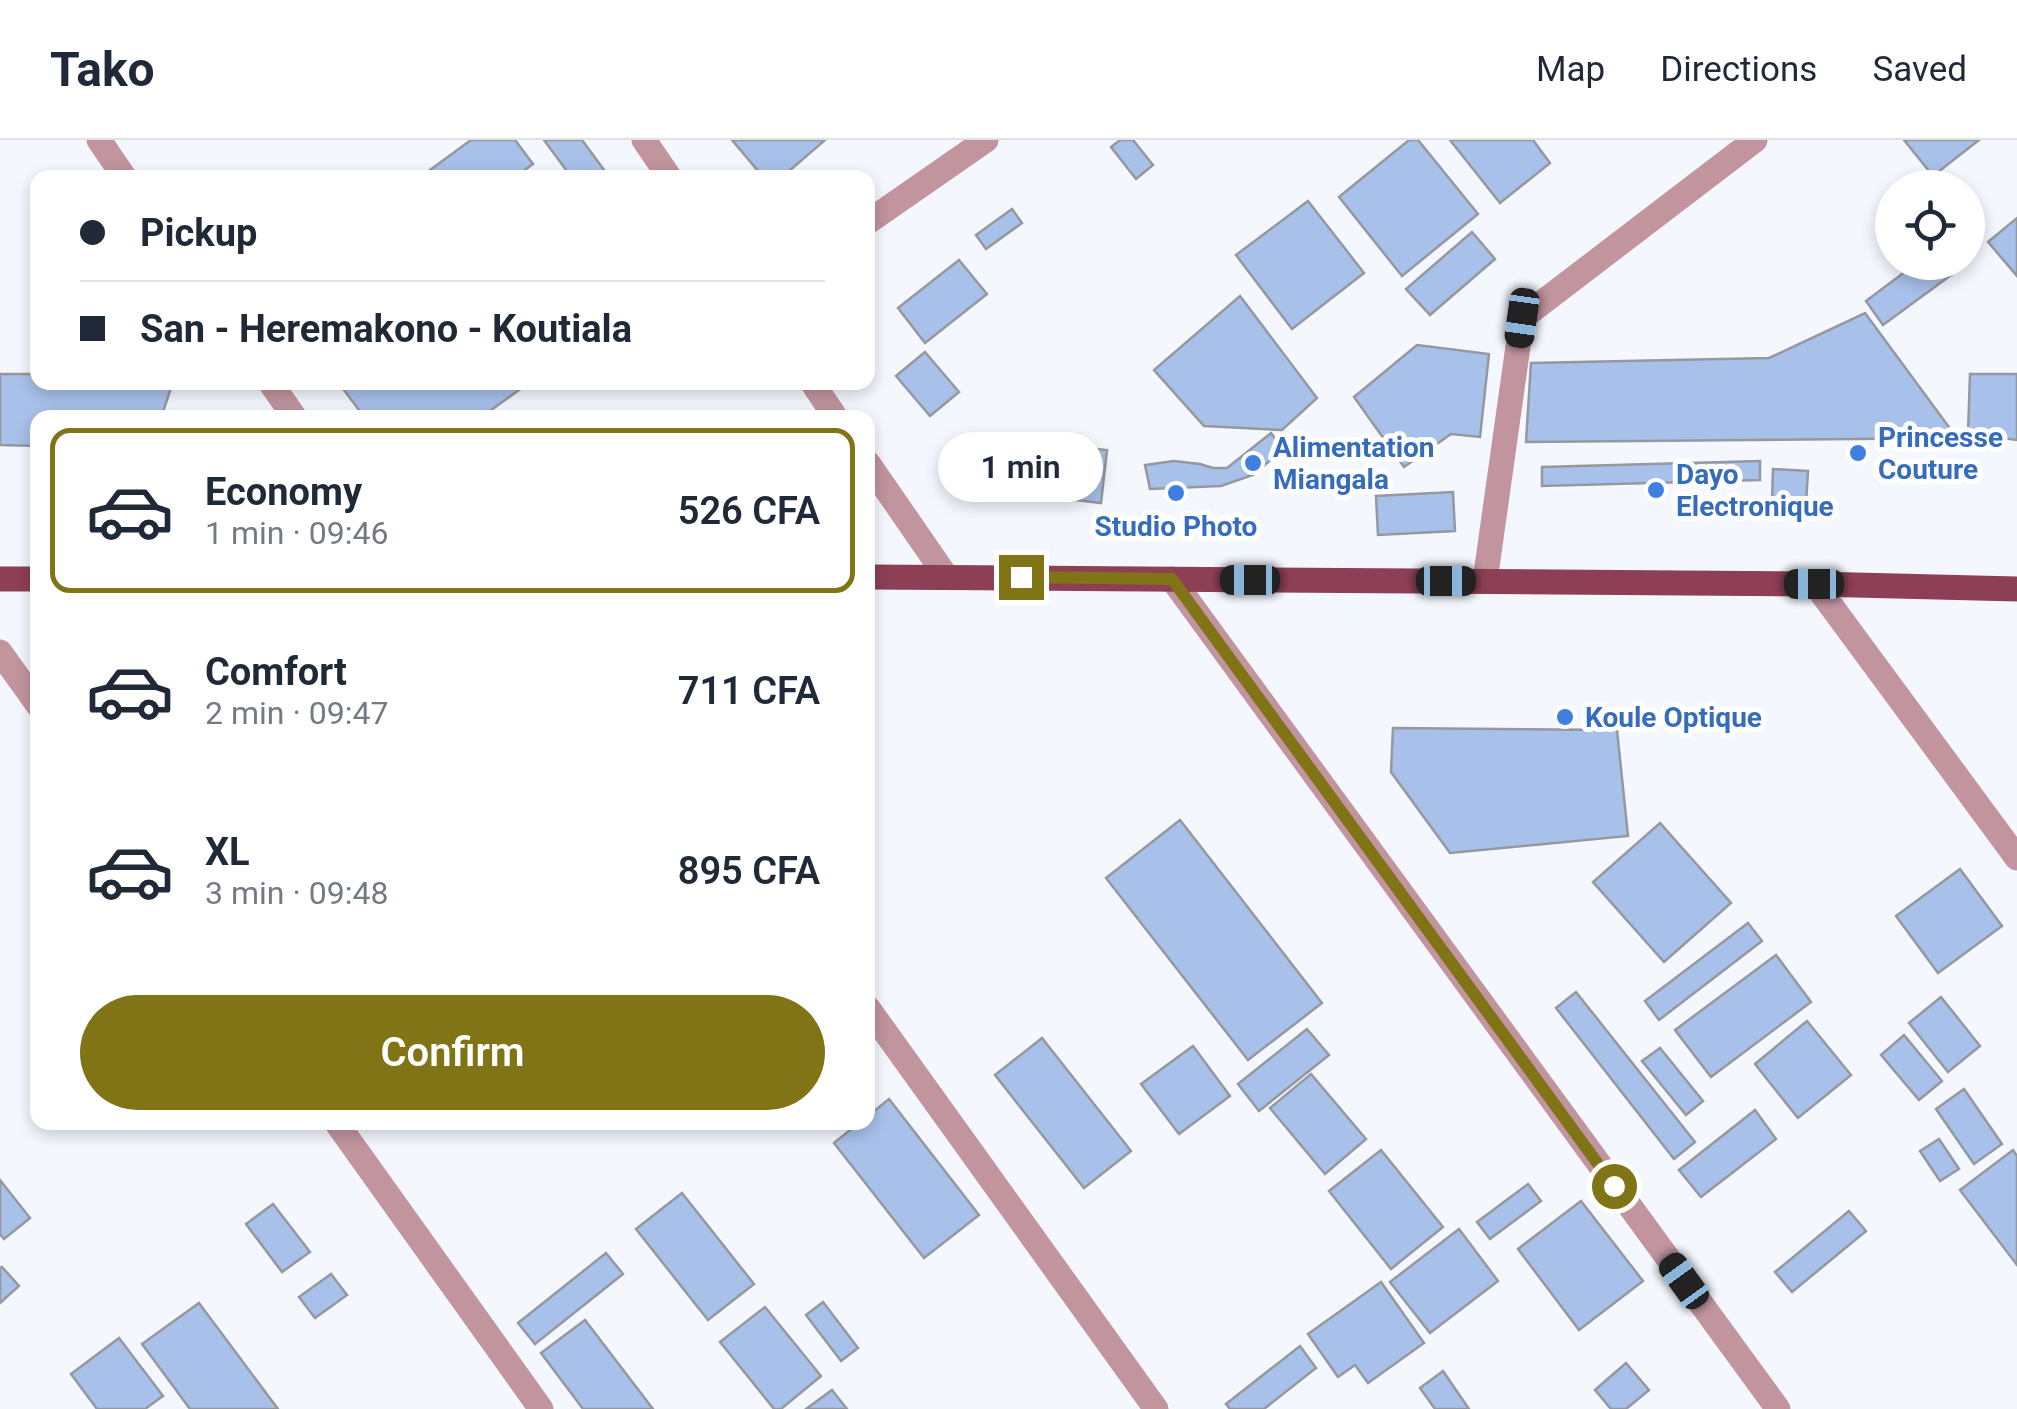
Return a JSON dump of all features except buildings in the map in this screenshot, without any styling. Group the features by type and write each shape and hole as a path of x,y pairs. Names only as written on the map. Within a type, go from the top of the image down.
{"main road":[{"path":"875,576 2017,589"},
{"path":"0,579 30,579"}],"street":[{"path":"99,140 120,170"},
{"path":"644,140 665,170"},
{"path":"875,217 986,140"},
{"path":"1486,581 1522,318 1756,140"},
{"path":"875,473 946,576"},
{"path":"1172,579 1778,1409"},
{"path":"1814,584 2017,858"},
{"path":"0,652 30,693"},
{"path":"875,1018 1156,1409"},
{"path":"342,1130 541,1409"}],"place":[{"name":"Princesse Couture","path":"1858,453"},
{"name":"Alimentation Miangala","path":"1253,463"},
{"name":"Dayo Electronique","path":"1656,490"},
{"name":"Studio Photo","path":"1176,493"},
{"name":"Koule Optique","path":"1565,717"}],"route":[{"path":"1021,577 1172,579 1614,1186"}]}
